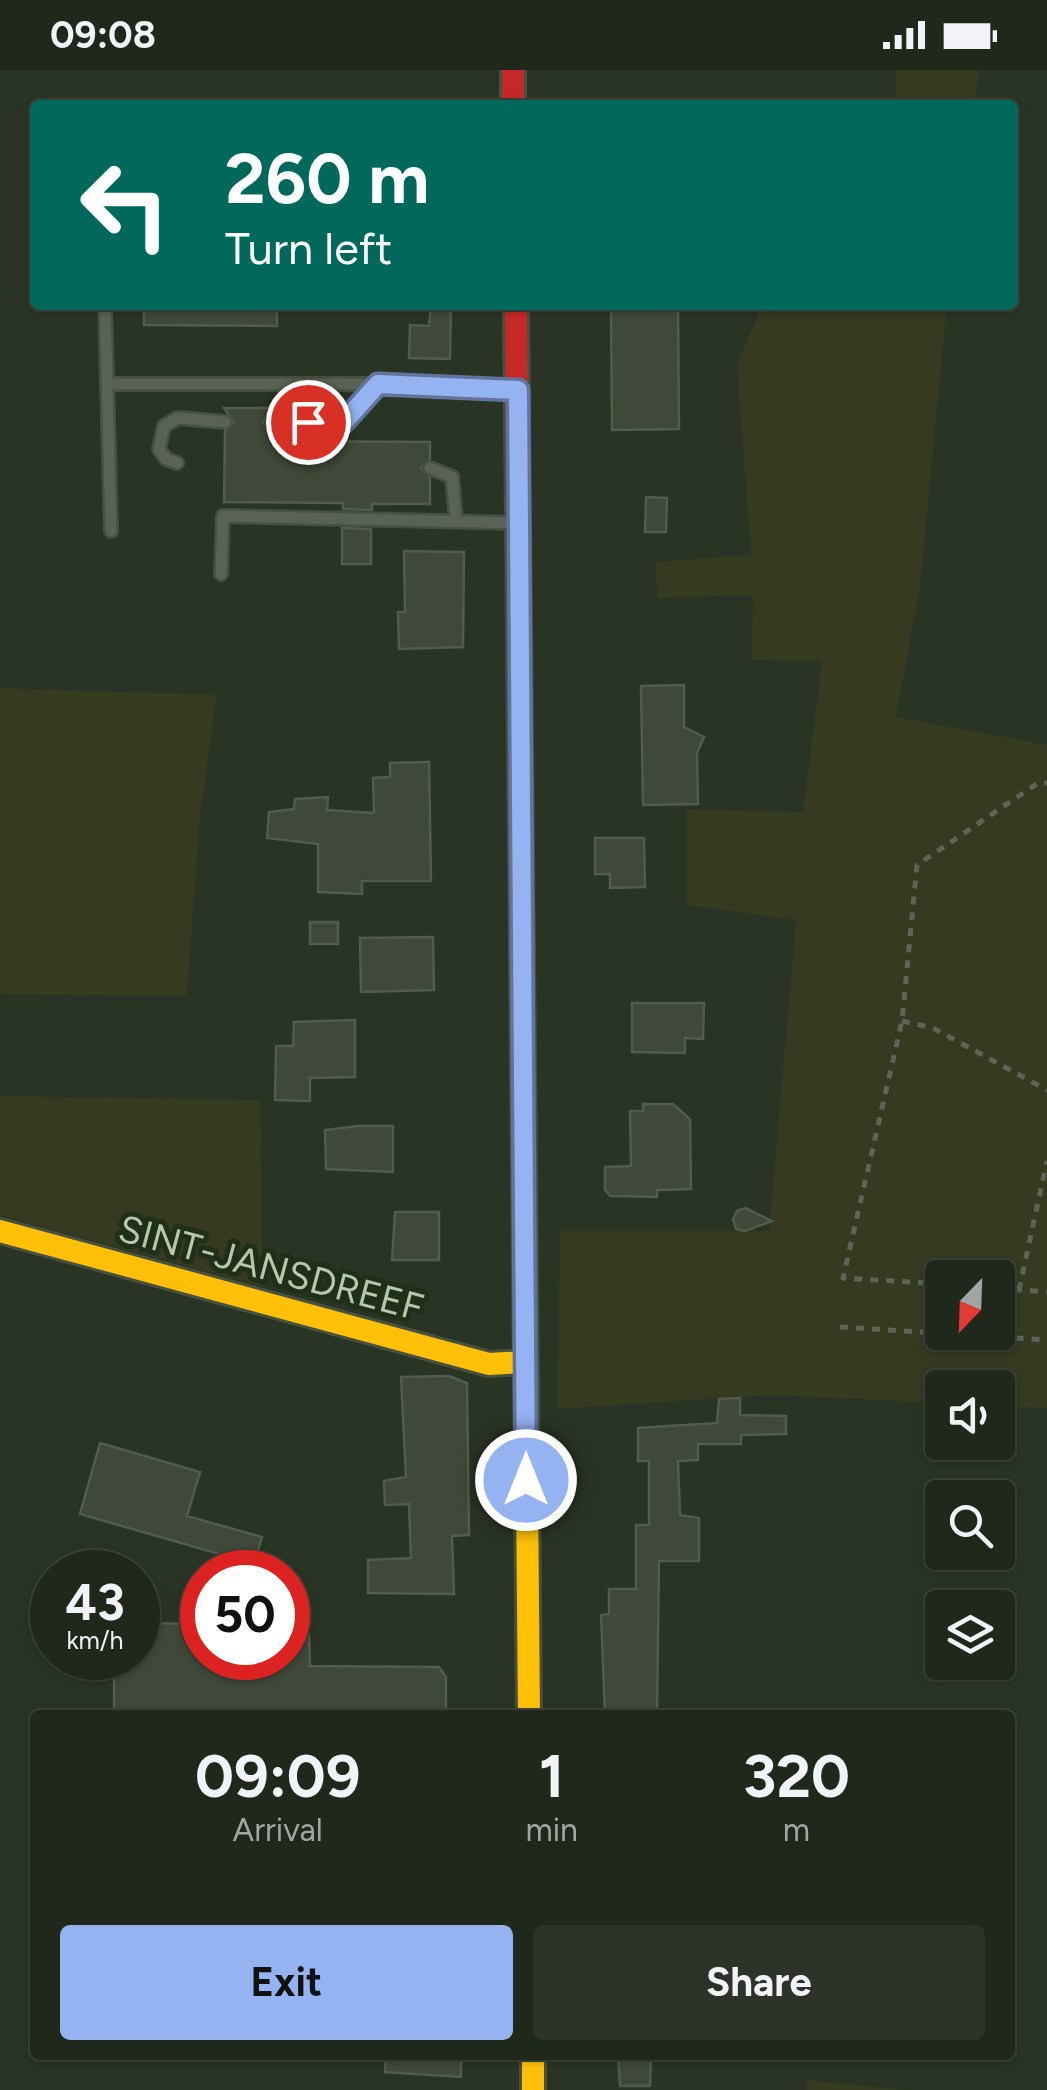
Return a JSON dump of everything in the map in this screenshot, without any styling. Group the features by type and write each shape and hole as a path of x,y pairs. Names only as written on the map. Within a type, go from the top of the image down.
{"main road":[{"path":"513,70 513,100"},
{"path":"516,310 529,1710"},
{"name":"SINT-JANSDREEF","path":"0,1230 489,1364 525,1362"},
{"path":"532,2060 533,2090"}],"lane":[{"path":"105,310 110,531"},
{"path":"107,384 378,384 518,390"},
{"path":"272,422 343,423 378,384"},
{"path":"176,464 166,459 159,448 164,426 178,418 225,422"},
{"path":"430,468 442,469 452,476 456,520"},
{"path":"221,574 223,516 519,523"}],"path":[{"path":"925,1283 842,1278 902,1021 917,865 1038,784 1047,783"},
{"path":"902,1021 933,1028 1047,1090"},
{"path":"1019,1290 1047,1161"},
{"path":"1015,1290 1047,1292"},
{"path":"840,1328 1047,1340"}],"green space":[{"path":"896,70 979,70 975,100 896,100"},
{"path":"760,310 947,310 920,587 896,717 1047,745 1047,1408 1015,1407 1015,1370 925,1370 925,1402 771,1395 557,1409 560,1231 769,1231 796,920 687,905 687,809 803,812 822,661 752,660 753,595 658,598 655,562 751,555 737,364"},
{"path":"0,688 217,695 200,816 187,996 0,994"},
{"path":"0,1096 260,1100 263,1287 0,1215"},
{"path":"806,2080 907,2090 806,2090"}],"building":[{"path":"144,310 277,310 277,326 144,325"},
{"path":"431,310 451,310 450,359 409,358 410,325 429,326"},
{"path":"611,310 678,310 679,429 612,430"},
{"path":"224,408 272,408 263,423 272,431 272,441 430,442 430,459 421,468 430,478 430,504 372,504 372,510 343,509 343,503 224,502 225,431 234,422"},
{"path":"646,497 667,498 666,532 645,532"},
{"path":"342,528 371,529 371,564 342,564"},
{"path":"404,551 464,552 463,647 399,649 398,612 405,612"},
{"path":"684,685 684,727 704,737 697,753 698,804 643,805 641,686"},
{"path":"429,762 431,881 362,881 362,894 318,892 318,844 267,838 269,812 294,809 295,799 328,797 327,810 374,813 373,778 390,777 390,763"},
{"path":"595,838 644,838 645,887 610,888 610,874 595,874"},
{"path":"310,922 338,922 338,944 310,944"},
{"path":"433,937 434,990 361,992 360,938"},
{"path":"632,1003 704,1003 703,1039 685,1038 685,1053 632,1052"},
{"path":"355,1020 355,1077 310,1078 310,1101 275,1100 276,1046 293,1046 294,1022"},
{"path":"643,1104 673,1104 690,1119 691,1189 657,1190 657,1197 610,1196 605,1190 605,1167 631,1166 630,1111 643,1111"},
{"path":"393,1126 393,1172 326,1169 325,1130"},
{"path":"745,1208 772,1221 745,1231 736,1229 733,1219 737,1211"},
{"path":"395,1212 439,1212 439,1260 392,1260"},
{"path":"449,1376 467,1383 469,1535 452,1536 454,1594 368,1593 368,1560 411,1558 409,1504 385,1505 384,1481 406,1477 401,1377"},
{"path":"740,1398 740,1415 786,1416 786,1434 741,1435 741,1444 698,1444 698,1460 678,1461 680,1515 699,1518 699,1561 659,1561 657,1710 605,1710 601,1615 609,1614 609,1589 636,1589 636,1525 649,1525 649,1461 638,1461 638,1428 717,1423 719,1399"},
{"path":"100,1443 200,1472 187,1516 262,1537 258,1550 205,1550 80,1514"},
{"path":"160,1623 180,1624 180,1680 310,1680 310,1666 439,1667 446,1677 446,1710 114,1710 114,1680 160,1680"},
{"path":"386,2060 461,2060 461,2077 385,2072"},
{"path":"618,2060 651,2060 650,2086 620,2086"}],"traffic: fast":[{"path":"520,742 526,1380"}],"traffic: slow":[{"path":"0,1231 489,1364 525,1362"},
{"path":"526,1380 529,1710"},
{"path":"533,2060 533,2090"}],"traffic: jam":[{"path":"513,70 513,100"},
{"path":"516,310 520,742"}],"route":[{"path":"308,422 343,423 378,384 518,390 526,1480"}]}
